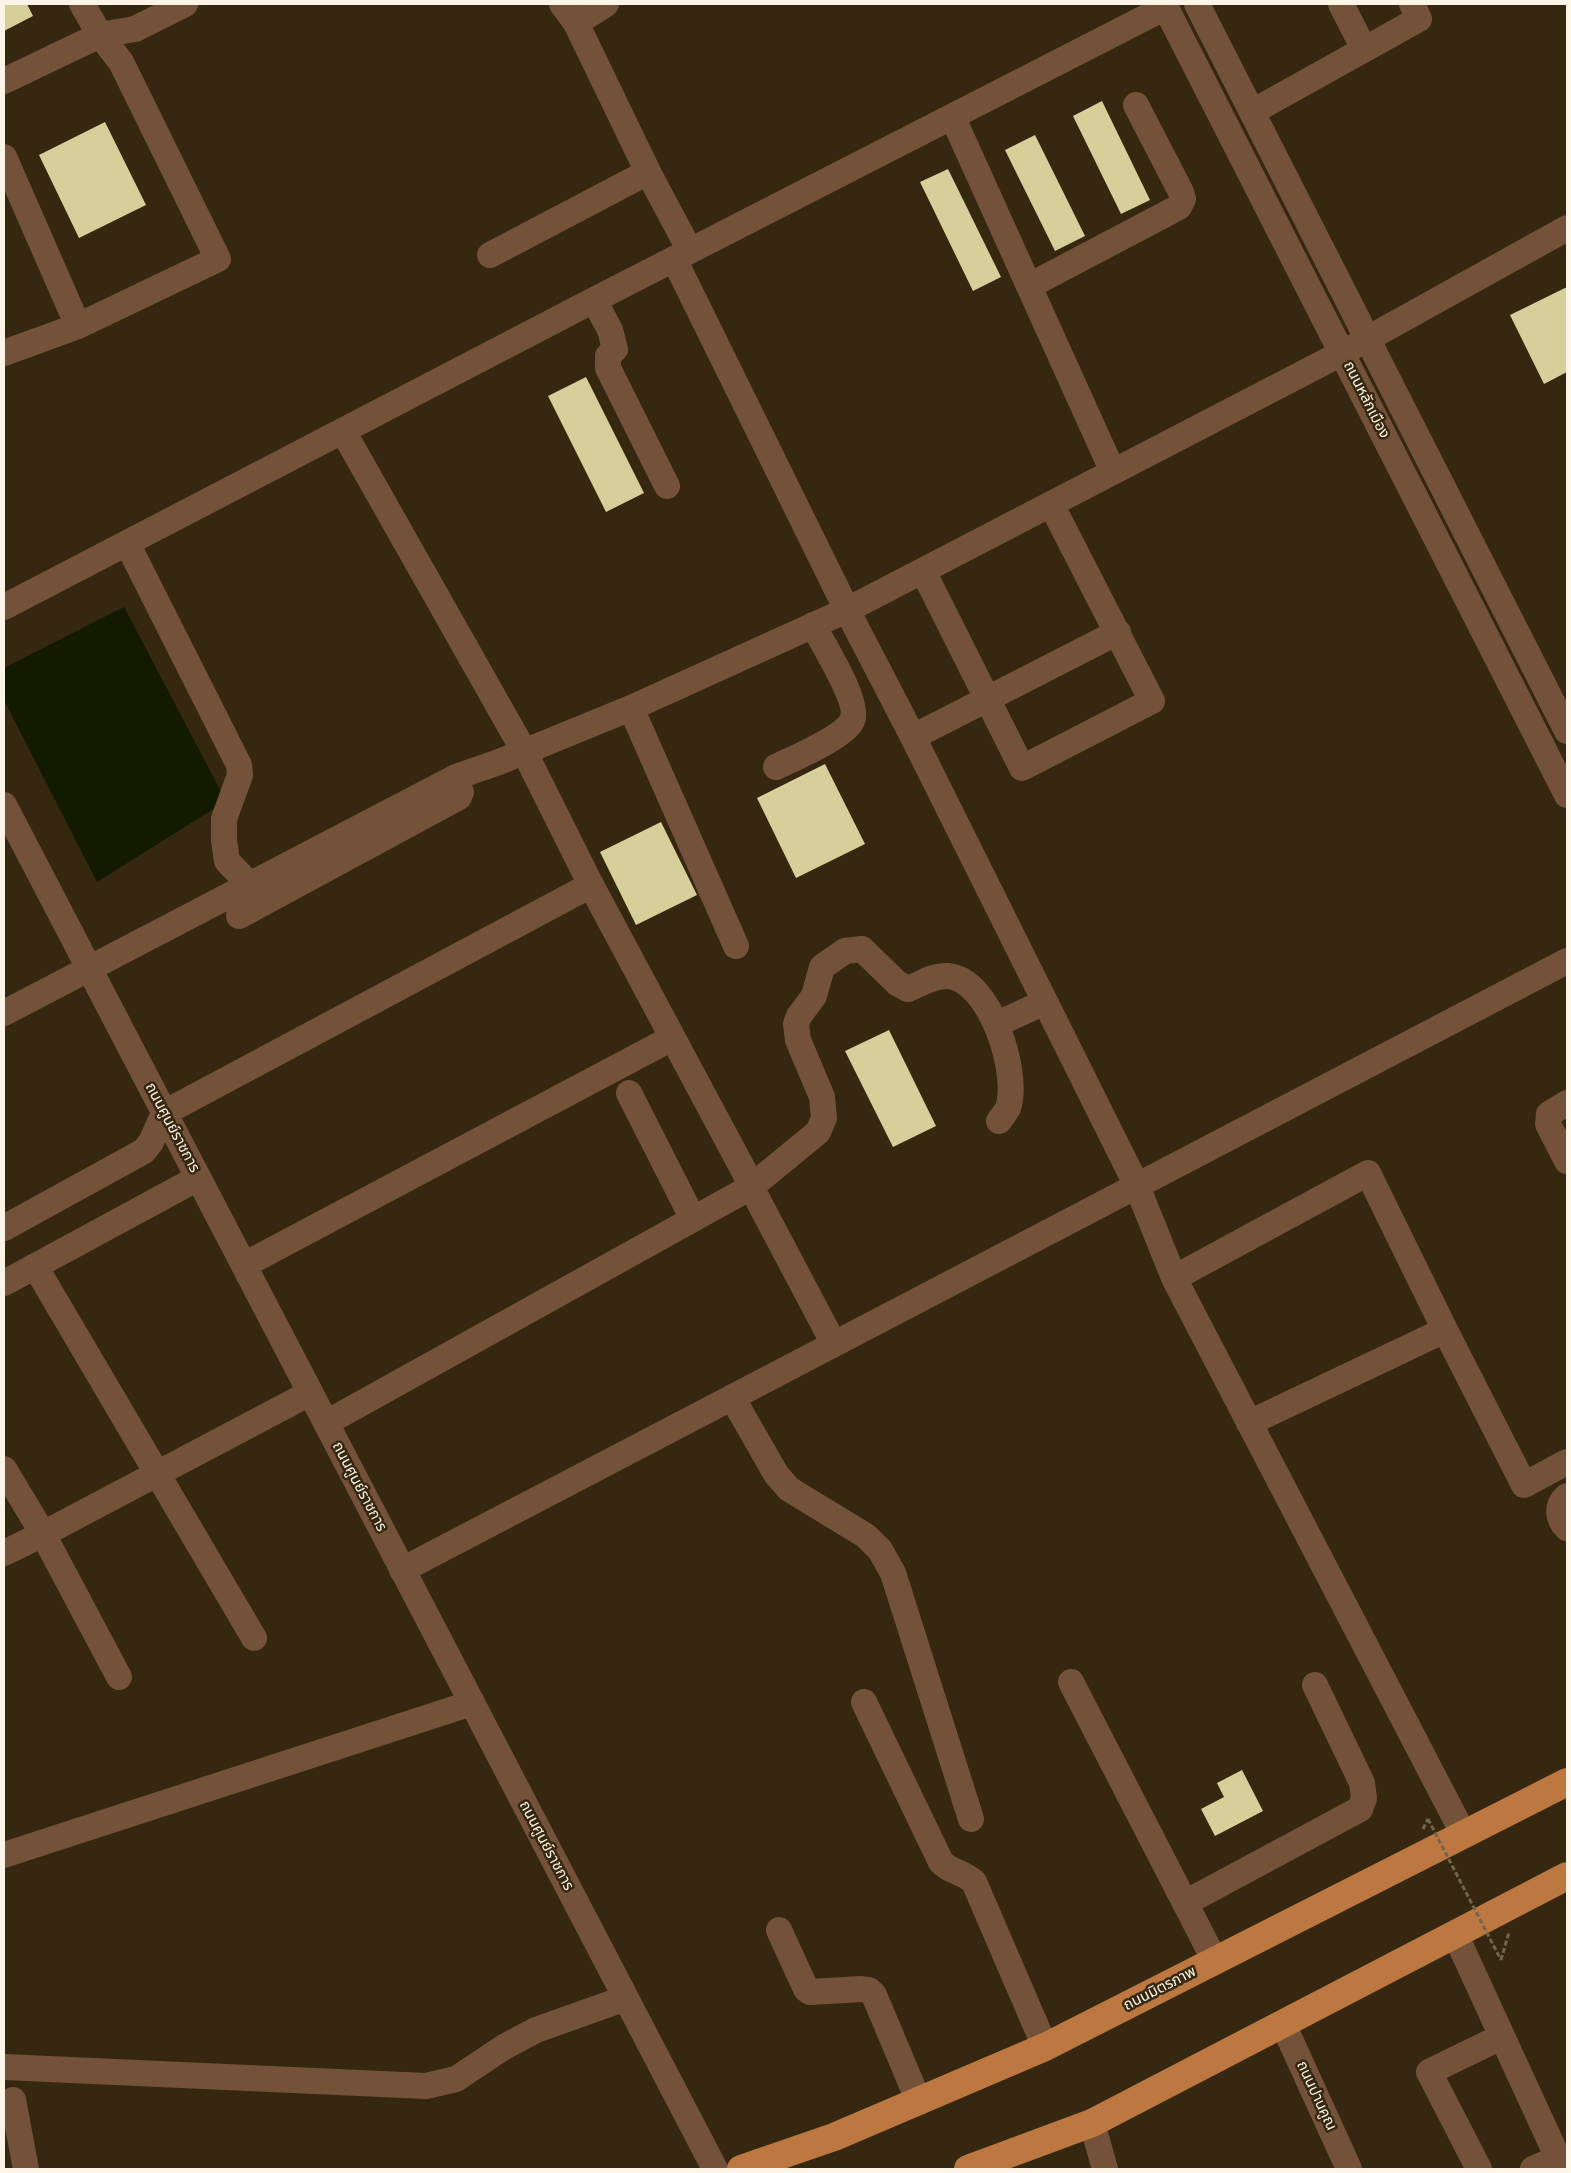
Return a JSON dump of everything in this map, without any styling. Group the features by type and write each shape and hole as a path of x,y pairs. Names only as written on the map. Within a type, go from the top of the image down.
{"main road":[{"name":"ถนนมิตรภาพ","path":"741,2169 834,2137 1045,2047 1567,1782"},
{"path":"968,2169 1006,2162 1092,2123 1567,1876"}],"street":[{"path":"4,353 78,326 218,259 121,62 100,35 82,4"},
{"path":"4,81 100,35 135,29 186,4"},
{"path":"606,4 569,14 648,172 682,255 847,610 913,737 1137,1186 1174,1278 1464,1834"},
{"name":"ถนนหลักเมือง","path":"1197,4 1567,731"},
{"path":"1341,4 1364,49"},
{"path":"1252,112 1419,19 1412,4"},
{"path":"4,607 594,300 953,118 1165,6"},
{"name":"ถนนหลักเมือง","path":"1165,6 1567,795"},
{"path":"1029,286 1180,207 1183,199 1181,192 1136,105"},
{"path":"953,118 1113,472"},
{"path":"4,156 78,326"},
{"path":"490,255 648,172"},
{"path":"4,1013 456,777 499,762 631,708 847,610 1342,354 1567,228"},
{"path":"594,300 614,338 615,349 608,356 608,368 667,486"},
{"path":"343,431 524,751 591,885 834,1344"},
{"path":"923,571 1022,768 1152,701 1051,504"},
{"path":"127,543 238,765 240,775 224,819 224,840 227,861 249,884"},
{"path":"776,767 830,740 848,726 853,719 851,699 813,626"},
{"path":"913,737 1118,632"},
{"path":"631,708 736,946"},
{"path":"239,916 459,798 461,792 456,777"},
{"name":"ถนนศูนย์ราชการ","path":"4,805 715,2169"},
{"path":"4,1228 144,1151 151,1142 164,1113 591,885"},
{"path":"326,1423 750,1187 818,1132 824,1118 822,1097 798,1040 796,1024 799,1016 814,996 822,967 845,950 862,949 897,983 908,989 935,977 949,976 960,980 974,990 997,1024 1007,1062 1010,1079 1008,1109 999,1121"},
{"path":"402,1570 1567,961"},
{"path":"997,1024 1045,1002"},
{"path":"244,1265 672,1038"},
{"path":"630,1093 693,1219"},
{"path":"1567,1103 1549,1114 1548,1124 1567,1160"},
{"path":"1174,1278 1368,1173 1524,1485 1567,1462"},
{"path":"4,1283 198,1178"},
{"path":"35,1266 254,1638"},
{"path":"1249,1424 1445,1330"},
{"path":"4,1553 310,1393"},
{"path":"732,1397 776,1474 789,1489 866,1536 880,1550 894,1573 971,1819"},
{"path":"4,1469 43,1534 119,1677"},
{"path":"1567,1496 1558,1512 1561,1522 1567,1528"},
{"path":"1071,1682 1215,1962"},
{"path":"1185,1903 1360,1809 1364,1798 1362,1783 1315,1685"},
{"path":"864,1702 942,1862 947,1868 967,1874 974,1882 1045,2047"},
{"path":"4,1855 472,1703"},
{"path":"779,1930 806,1989 810,1992 862,1989 868,1990 874,1995 918,2102"},
{"path":"1455,1934 1558,2158 1533,2169"},
{"path":"4,2067 426,2086 456,2079 504,2047 536,2030 626,1998"},
{"name":"ถนนปานคูณ","path":"1283,2024 1350,2169"},
{"path":"1479,2169 1429,2072 1501,2037"},
{"path":"13,2100 26,2169"},
{"path":"1092,2123 1105,2169"}],"path":[{"path":"1428,1819 1501,1960"}],"shaded area":[{"path":"124,607 226,801 97,882 4,700 4,668"}],"building":[{"path":"4,4 27,4 33,16 4,31"},
{"path":"1102,101 1150,200 1121,214 1073,116"},
{"path":"105,122 146,205 79,238 39,155"},
{"path":"1035,135 1085,236 1055,251 1005,150"},
{"path":"948,169 1001,277 973,291 920,182"},
{"path":"1567,287 1567,372 1544,384 1510,315"},
{"path":"586,377 644,493 606,512 548,396"},
{"path":"825,764 865,844 796,878 757,798"},
{"path":"661,822 697,895 636,925 600,852"},
{"path":"889,1030 936,1126 893,1147 845,1051"},
{"path":"1242,1770 1263,1811 1215,1836 1201,1809 1224,1797 1217,1783"}]}
